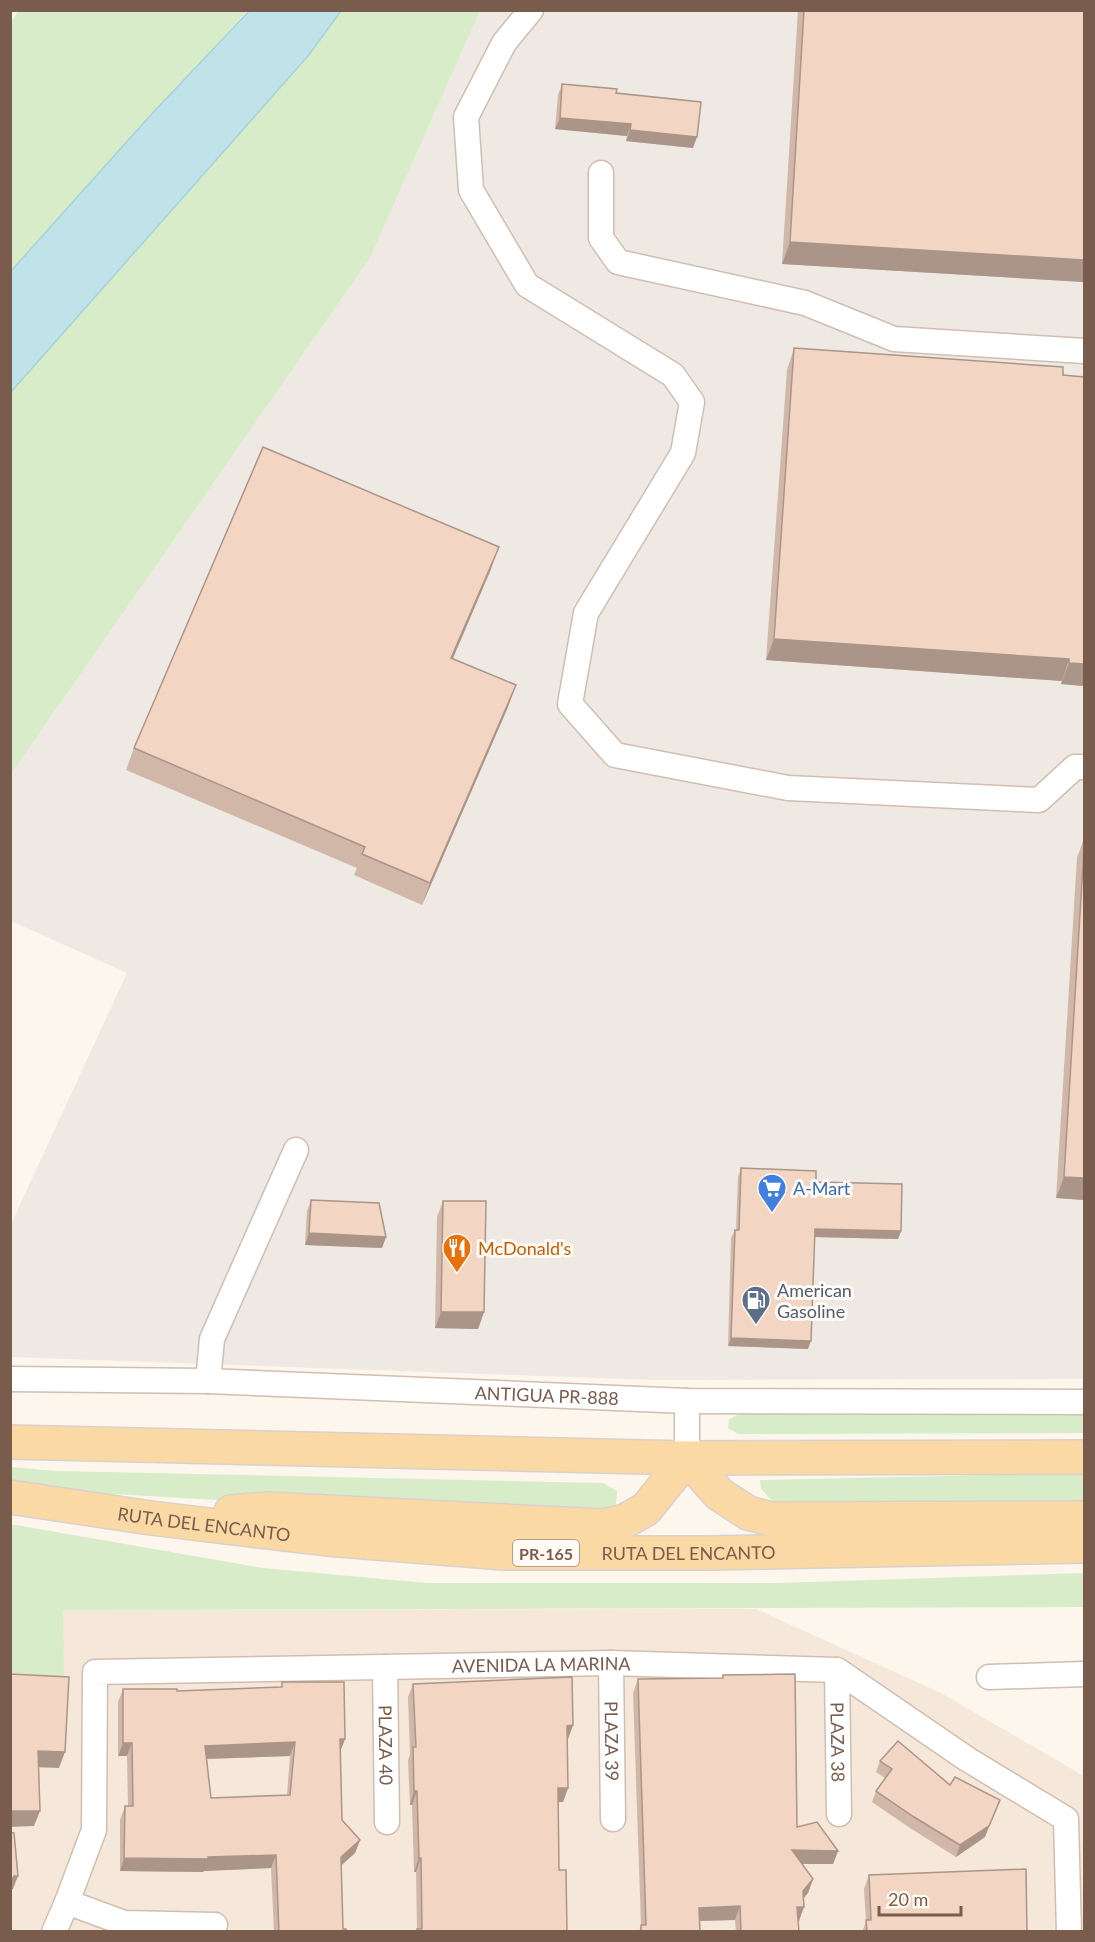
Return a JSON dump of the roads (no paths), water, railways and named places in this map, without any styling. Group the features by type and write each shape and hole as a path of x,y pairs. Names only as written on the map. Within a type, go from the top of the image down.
{"main road":[{"path":"10,1442 687,1458 1084,1457"},
{"path":"687,1458 718,1494 747,1513 771,1519 1084,1518"},
{"path":"151,1518 267,1509 604,1526 625,1521 645,1509 687,1458"},
{"name":"RUTA DEL ENCANTO","path":"10,1497 151,1518 327,1539 504,1553 708,1553 1084,1546"}],"street":[{"path":"531,10 504,43 466,117 471,190 527,285 673,375 692,402 683,453 586,613 570,704 615,755 788,788 1039,800 1075,767 1084,767"},
{"path":"601,173 601,238 618,262 805,303 894,339 1084,351"},
{"path":"208,1381 212,1339 296,1150"},
{"name":"ANTIGUA PR-888","path":"10,1379 208,1381 687,1401 1084,1402"},
{"path":"687,1401 687,1458"},
{"name":"AVENIDA LA MARINA","path":"67,1902 94,1830 95,1672 611,1664 837,1670"},
{"name":"PLAZA 39","path":"611,1664 613,1819"},
{"name":"PLAZA 40","path":"385,1667 387,1822"},
{"path":"837,1670 967,1759 1066,1819 1069,1932"},
{"name":"PLAZA 38","path":"837,1670 839,1814"},
{"path":"989,1677 1084,1674"},
{"path":"54,1932 67,1902 124,1923 215,1925"}],"water":[{"path":"250,10 341,11 308,56 11,392 11,271 148,118"}],"place":[{"name":"A-Mart","path":"772,1214"},
{"name":"McDonald's","path":"457,1274"},
{"name":"American Gasoline","path":"756,1326"}]}
